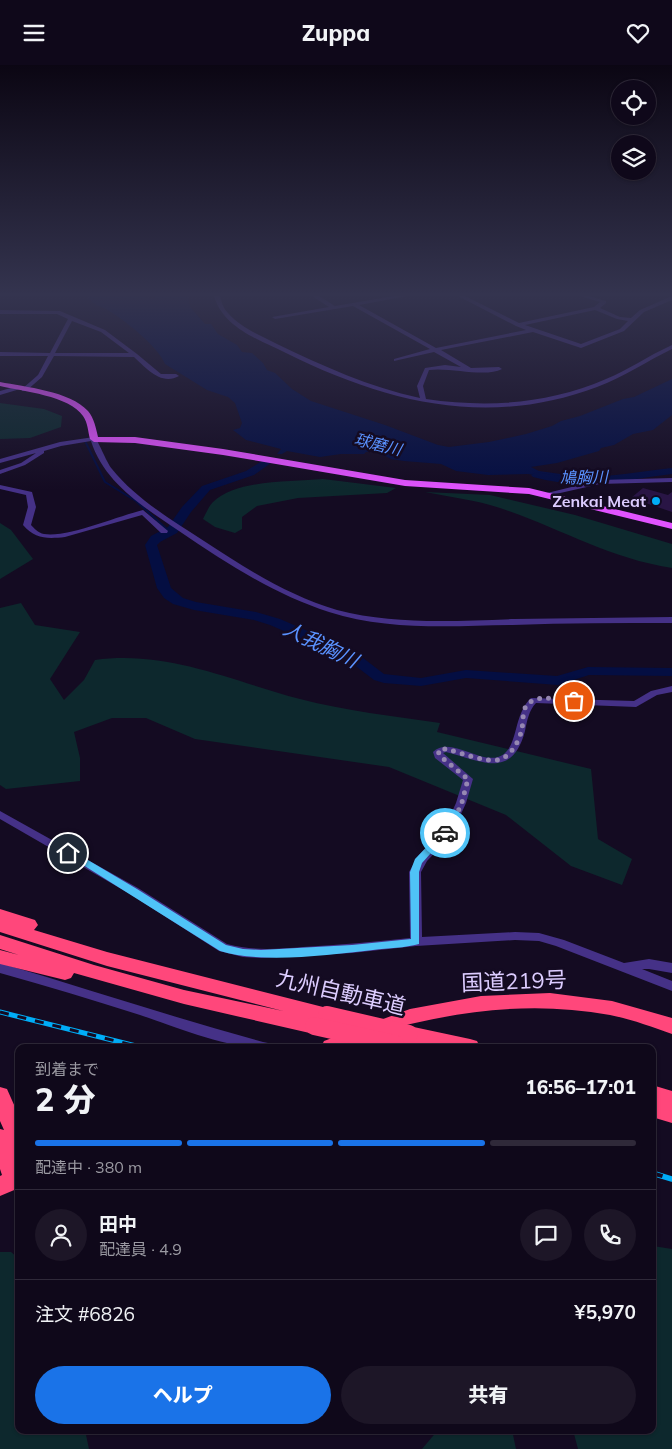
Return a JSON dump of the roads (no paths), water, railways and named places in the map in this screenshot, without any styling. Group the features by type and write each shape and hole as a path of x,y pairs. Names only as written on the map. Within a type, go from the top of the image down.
{"highway":[{"path":"0,915 38,929 107,959"},
{"name":"九州自動車道","path":"0,926 107,959 320,1020 405,1042 431,1044"},
{"name":"九州自動車道","path":"0,942 93,972 184,997 320,1020"},
{"path":"0,957 90,979 184,997"},
{"name":"国道219号","path":"339,1044 410,1016 482,1003 550,1000 612,1009 672,1026"},
{"path":"656,1094 672,1099"},
{"path":"0,1095 15,1132"},
{"path":"656,1109 672,1114"},
{"path":"0,1138 11,1181"}],"main road":[{"path":"0,384 61,399 84,410 89,418 94,439 135,440 223,452 405,483 547,494 672,526"}],"street":[{"path":"0,393 21,389 40,376 48,361"},
{"path":"141,361 159,376 176,376"},
{"path":"310,361 372,387 424,401 478,405 511,405 549,400 622,374 644,361"},
{"path":"454,361 468,368"},
{"path":"424,401 420,386 427,369 468,368 482,371 499,369"},
{"path":"0,461 47,447 94,439 102,461 109,470 131,491 170,522 282,590 335,611 372,619 417,623 672,620"},
{"path":"0,472 23,464 47,447"},
{"path":"547,494 600,482 672,480"},
{"path":"0,487 28,494 32,507 28,525 34,532 42,536 65,535 143,512 164,531"},
{"path":"416,942 415,872 418,861 442,838 461,806 468,779 440,756 438,751 445,749 494,760 502,759 515,745 522,728 524,710 534,700 636,704 654,693 672,689"},
{"path":"0,814 134,891 223,948 243,953 261,954 352,949 416,942 515,936 539,937 560,943 672,986"},
{"path":"624,967 649,964 672,968"},
{"path":"0,968 95,996 212,1034 251,1044"}],"water":[{"name":"球磨川","path":"163,361 260,361 267,370 275,373 292,389 311,401 385,425 438,445 449,447 489,442 526,434 623,399 634,397 672,379 672,415 653,430 633,434 614,445 601,448 599,451 557,463 531,467 539,471 575,476 572,482 565,477 558,476 558,479 528,474 488,475 456,471 441,464 391,459 376,451 364,454 341,454 320,457 287,451 277,454 281,449 246,440 233,430 240,428 242,423 235,403 228,397 207,390 165,364"}],"waterway":[{"path":"86,443 105,482 136,501 170,532"},
{"name":"人我胸川","path":"267,461 250,473 206,488 186,510 173,530 155,539 151,545 164,588 169,595 178,601 194,606 256,616 275,622 349,654 379,677 389,680 421,682 466,674 558,681 588,671 672,672"},
{"name":"鳩胸川","path":"537,475 568,481 586,481 672,471"}],"railway":[{"path":"0,1012 128,1044"},
{"path":"656,1174 672,1179"}],"place":[{"name":"Zenkai Meat","path":"656,501"}]}
